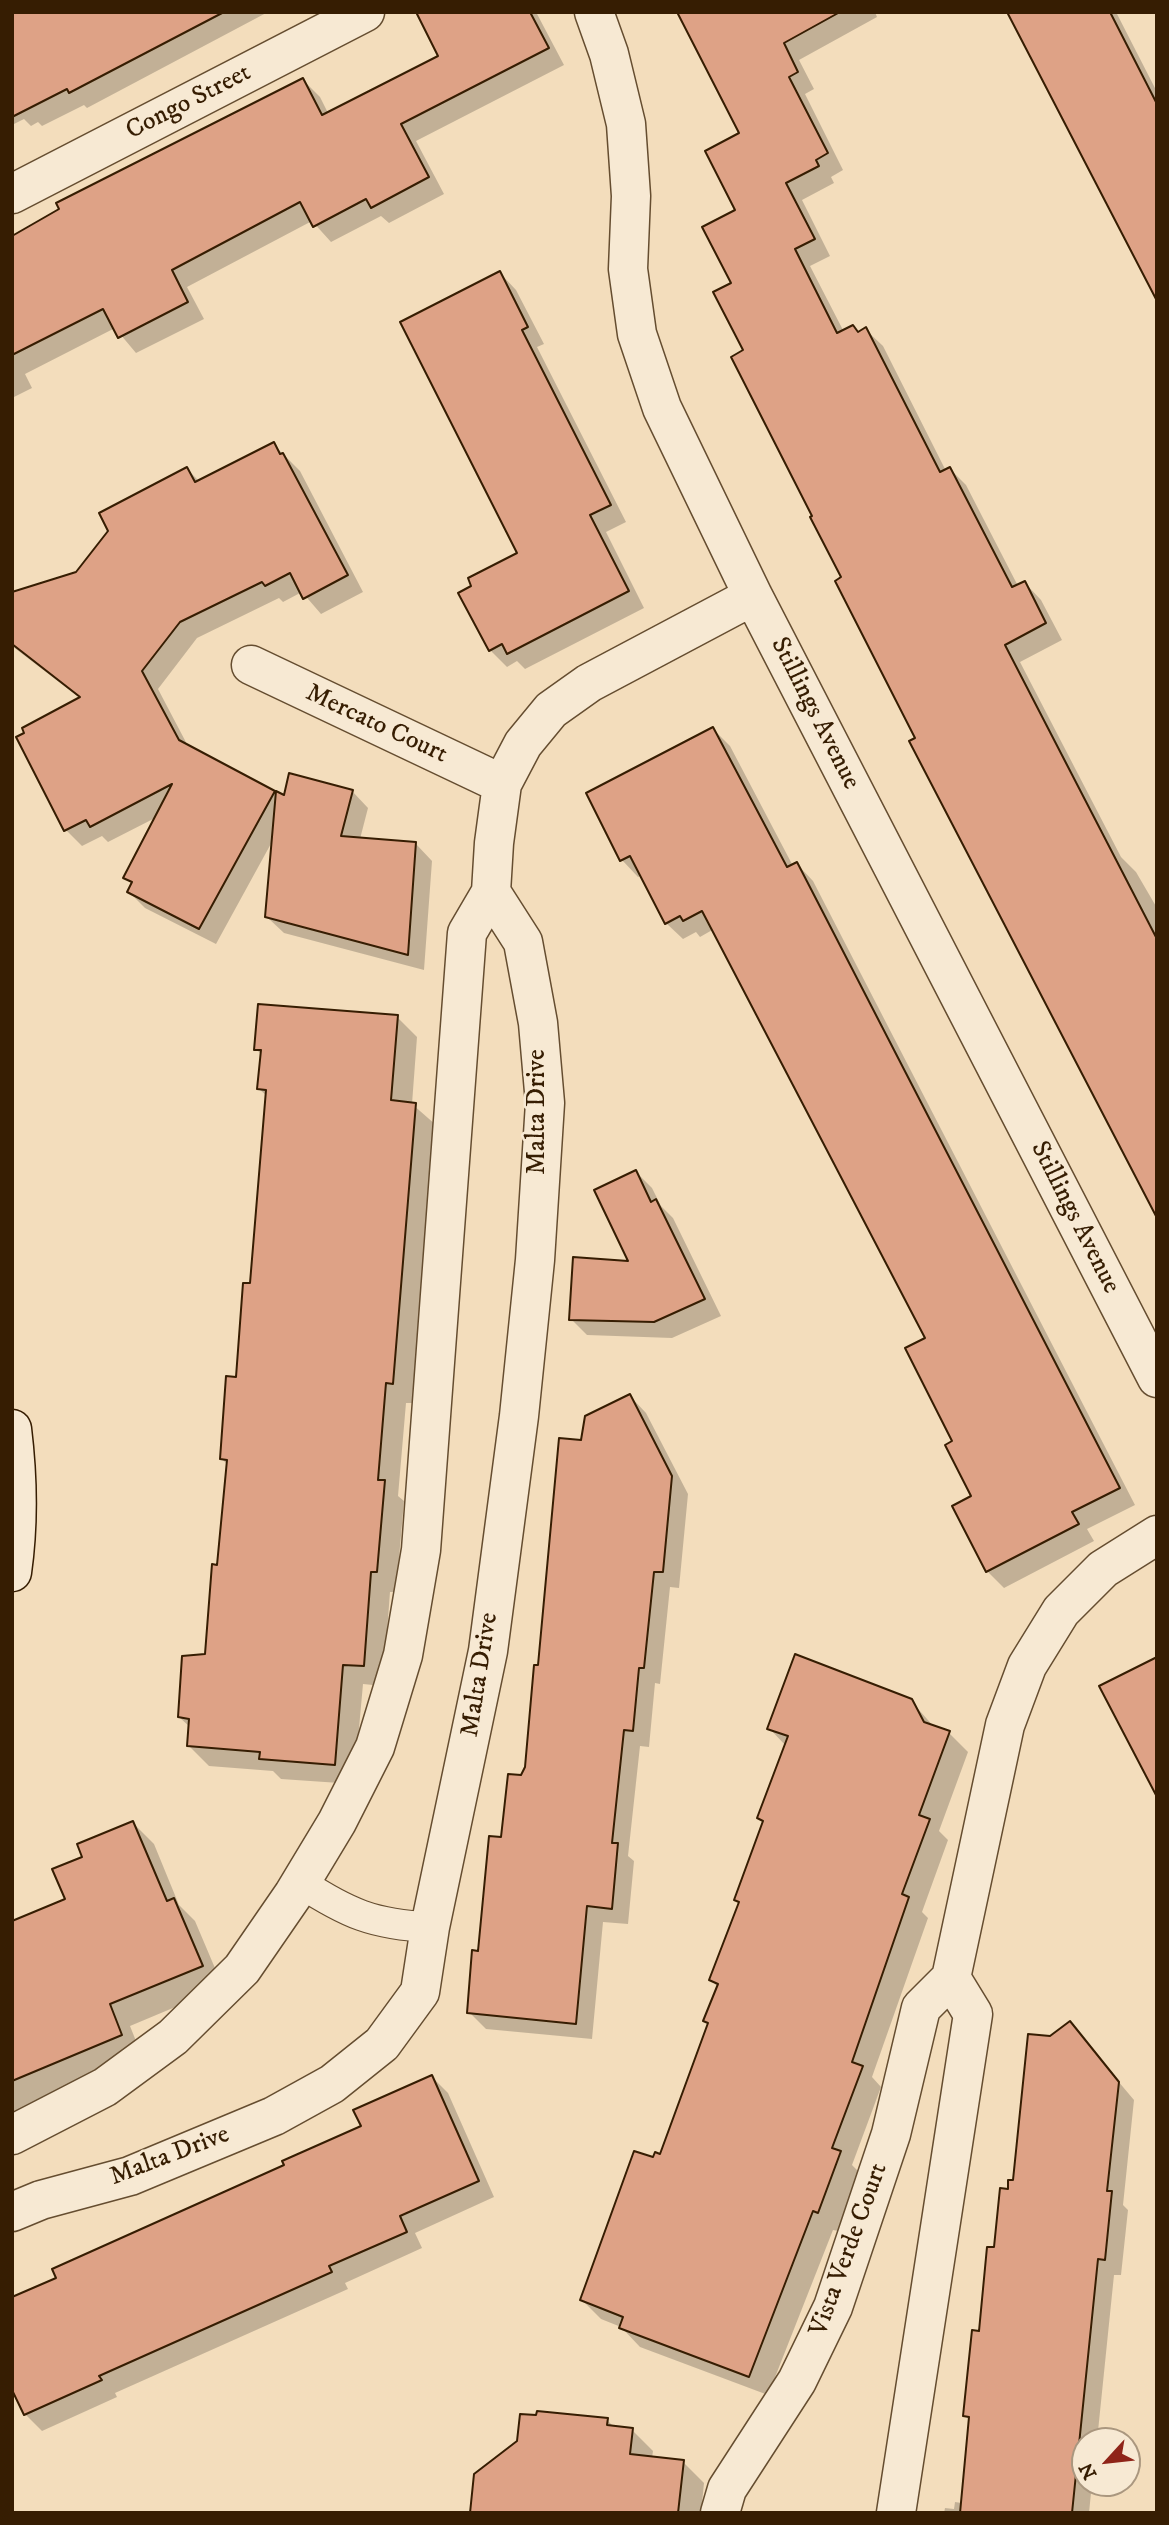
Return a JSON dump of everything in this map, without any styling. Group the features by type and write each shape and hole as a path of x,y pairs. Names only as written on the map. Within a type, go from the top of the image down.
{"street":[{"name":"Congo Street","path":"12,194 365,12"},
{"name":"Stillings Avenue","path":"594,12 609,54 626,124 631,196 628,269 637,334 662,408 753,596 1157,1378"},
{"path":"12,2135 105,2087 173,2037 242,1969 301,1883 337,1822 375,1747 403,1655 421,1550 467,933 491,892 502,784 523,744 551,710 589,683 753,596"},
{"name":"Mercato Court","path":"251,665 502,784"},
{"name":"Malta Drive","path":"12,2212 41,2200 130,2176 274,2116 332,2084 382,2044 420,1992 430,1927 488,1651 529,1325 544,1116 538,1023 523,942 491,892"},
{"path":"12,1429 18,1483 18,1534 12,1572"},
{"path":"896,2513 973,2014 951,1978 1004,1725 1027,1666 1061,1611 1095,1577 1157,1535"},
{"name":"Vista Verde Court","path":"720,2513 727,2489 797,2381 833,2307 891,2134 921,2008 951,1978"}],"lane":[{"path":"301,1883 356,1915 389,1926 430,1927"}],"building":[{"path":"12,12 224,12 69,93 67,89 12,117"},
{"path":"416,12 530,12 549,48 401,124 429,177 371,208 366,199 313,227 300,202 172,270 188,302 118,338 103,309 12,355 12,236 59,209 56,203 303,78 322,115 438,56"},
{"path":"677,12 840,12 784,43 798,72 789,77 828,153 816,160 819,166 786,183 815,239 795,249 837,333 853,325 858,332 866,327 940,472 950,467 1012,587 1025,581 1046,623 1005,645 1157,939 1157,1218 909,741 915,738 835,581 841,577 731,357 743,350 713,292 731,283 702,227 735,210 705,151 739,133"},
{"path":"1007,12 1110,12 1157,104 1157,301"},
{"path":"500,271 528,327 522,330 611,505 590,515 629,591 507,654 502,644 489,651 458,593 471,586 468,578 517,553 400,322"},
{"path":"274,442 280,454 283,453 348,575 303,599 290,573 265,586 262,582 180,622 142,671 179,740 275,791 199,929 127,892 132,882 123,878 172,784 90,827 86,820 64,831 16,737 24,733 22,728 80,697 12,644 12,592 76,572 108,531 99,513 187,467 195,482"},
{"path":"713,727 787,867 797,862 1120,1488 1072,1512 1079,1524 986,1572 952,1506 971,1496 945,1445 952,1441 905,1348 925,1338 702,911 683,921 680,916 665,924 630,856 620,861 586,793"},
{"path":"289,773 353,790 341,836 416,842 408,955 265,917 276,791 284,795"},
{"path":"258,1004 398,1015 391,1100 416,1103 393,1384 386,1383 378,1480 385,1480 377,1572 371,1572 364,1666 343,1665 335,1765 259,1759 260,1752 187,1746 189,1719 178,1717 182,1656 205,1654 212,1564 217,1565 227,1460 220,1459 226,1376 236,1377 243,1283 250,1283 266,1090 257,1089 261,1050 254,1050"},
{"path":"636,1170 651,1202 656,1199 705,1299 654,1322 569,1320 573,1257 628,1261 594,1190"},
{"path":"630,1394 672,1476 663,1572 654,1572 644,1668 639,1668 633,1731 624,1730 612,1843 618,1843 612,1909 587,1906 576,2024 467,2013 472,1950 478,1951 489,1836 501,1837 508,1774 521,1775 525,1767 534,1665 538,1665 559,1438 581,1440 585,1416"},
{"path":"795,1654 912,1699 924,1722 950,1731 919,1815 930,1819 902,1894 909,1897 852,2062 863,2066 832,2148 841,2151 818,2213 813,2211 749,2377 619,2328 623,2317 580,2300 634,2151 653,2157 655,2152 660,2154 708,2023 703,2021 718,1984 709,1980 739,1902 734,1900 763,1821 757,1818 788,1736 767,1729"},
{"path":"1157,1657 1157,1797 1099,1686"},
{"path":"133,1821 167,1901 174,1898 203,1966 110,2004 122,2035 12,2081 12,1921 65,1899 52,1869 82,1857 77,1844"},
{"path":"1070,2021 1119,2082 1107,2191 1112,2191 1105,2260 1098,2259 1081,2427 1071,2427 1072,2513 960,2513 969,2417 963,2416 972,2330 979,2331 987,2247 994,2247 1000,2188 1008,2189 1008,2180 1013,2180 1028,2034 1050,2036"},
{"path":"432,2075 479,2181 400,2216 407,2232 329,2266 332,2272 99,2376 102,2380 24,2415 12,2390 12,2297 56,2278 52,2269 284,2165 282,2161 361,2126 353,2110"},
{"path":"537,2411 608,2418 607,2425 633,2428 630,2454 684,2460 678,2513 470,2513 474,2474 517,2441 520,2414 536,2415"}]}
